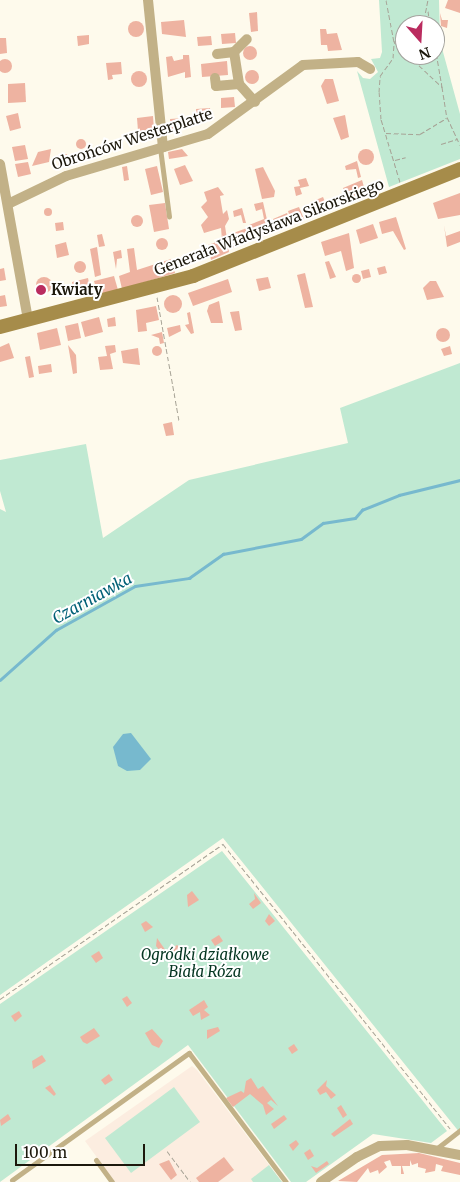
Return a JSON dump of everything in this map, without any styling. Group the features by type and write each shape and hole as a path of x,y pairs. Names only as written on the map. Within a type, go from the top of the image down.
{"street":[{"path":"148,0 162,148"},
{"path":"217,54 234,52 247,39"},
{"path":"234,52 239,84 255,102"},
{"name":"Obrońców Westerplatte","path":"8,204 66,176 208,134 255,102 303,65 358,62 370,69"},
{"path":"215,78 216,86 239,84"},
{"path":"0,164 28,320"},
{"name":"Generała Władysława Sikorskiego","path":"0,327 155,288 460,169"},
{"path":"327,1180 380,1146 436,1149 460,1155"}],"lane":[{"path":"162,148 169,216"},
{"path":"12,1180 190,1053 286,1182"},
{"path":"436,1149 458,1132 460,1140"},
{"path":"96,1160 112,1182"}],"path":[{"path":"386,0 394,42 394,58 380,76 379,106 401,185"},
{"path":"426,15 428,0"},
{"path":"427,10 428,15"},
{"path":"419,65 442,87"},
{"path":"438,65 447,117 460,146"},
{"path":"386,133 420,134 447,117"},
{"path":"441,144 457,139"},
{"path":"394,160 406,157"},
{"path":"155,288 179,420"},
{"path":"0,999 223,844 458,1132"},
{"path":"167,1151 190,1182"}],"shaded area":[{"path":"192,1066 282,1182 115,1182 85,1141"}],"green space":[{"path":"379,0 439,0 439,15 395,15 395,65 445,65 445,59 460,114 460,159 389,187 357,71 363,78 370,79 378,72 371,59 380,58 382,52"},
{"path":"460,363 460,1133 223,838 0,995 0,509 6,512 0,491 0,460 86,444 103,538 189,480 348,443 340,408"},
{"name":"Ogródki działkowe Biała Róza","path":"222,851 447,1131 431,1143 373,1134 306,1182 291,1182 188,1045 0,1182 0,1004"},
{"path":"174,1087 200,1122 131,1173 105,1138"},
{"path":"269,1165 282,1182 253,1182 251,1179"}],"water":[{"path":"131,733 151,759 140,770 127,771 118,766 113,747 123,734"}],"building":[{"path":"448,0 460,0 460,13 445,8"},
{"path":"257,12 258,31 251,32 249,13"},
{"path":"184,20 186,37 162,34 161,22"},
{"path":"445,20 448,20 447,28 445,27"},
{"path":"136,21 144,29 136,37 128,29"},
{"path":"320,29 326,29 327,34 337,33 342,50 328,51 327,45 321,45"},
{"path":"235,33 236,43 222,44 221,34"},
{"path":"89,35 89,44 78,46 77,36"},
{"path":"211,36 212,45 198,46 197,37"},
{"path":"0,38 6,38 7,53 0,54"},
{"path":"250,46 255,48 257,53 255,58 250,60 245,58 243,53 245,48"},
{"path":"183,55 189,55 191,77 185,78 185,72 168,77 166,57 172,56 174,61 183,59"},
{"path":"5,59 10,61 12,66 10,71 5,73 0,71 -2,66 0,61"},
{"path":"227,61 228,75 202,77 201,64"},
{"path":"121,62 122,74 112,75 113,79 108,80 106,63"},
{"path":"252,70 257,72 259,77 257,82 252,84 247,82 245,77 247,72"},
{"path":"139,71 147,79 139,87 131,79"},
{"path":"325,79 333,79 339,101 327,104 321,86"},
{"path":"25,83 26,102 8,103 8,84"},
{"path":"234,97 235,107 221,108 221,98"},
{"path":"210,108 211,118 197,119 196,109"},
{"path":"18,113 21,128 10,131 6,116"},
{"path":"345,115 349,137 341,140 333,118"},
{"path":"153,116 154,130 138,131 137,118"},
{"path":"184,118 185,128 171,129 170,119"},
{"path":"79,139 83,139 86,144 85,148 79,149 76,146 76,142"},
{"path":"25,145 28,159 15,161 12,147"},
{"path":"51,149 49,162 32,166 38,152"},
{"path":"182,149 188,156 169,159 168,152"},
{"path":"366,149 372,151 374,157 372,163 366,165 360,163 358,157 360,151"},
{"path":"67,154 69,164 59,166 57,156"},
{"path":"357,161 361,177 358,178 356,169 346,170 345,166"},
{"path":"28,162 31,174 18,177 15,164"},
{"path":"185,165 193,181 180,185 174,169"},
{"path":"127,166 129,180 124,181 122,167"},
{"path":"157,166 163,192 151,195 145,169"},
{"path":"263,167 275,191 274,197 262,199 255,169"},
{"path":"306,178 309,186 300,188 302,194 296,196 294,187 300,186 298,180"},
{"path":"362,180 366,194 348,201 343,188"},
{"path":"218,187 224,195 220,196 223,214 227,210 229,219 225,226 229,252 211,260 208,245 222,240 221,228 204,233 201,225 208,217 201,207 207,201 204,192"},
{"path":"460,193 460,215 438,219 433,203"},
{"path":"323,197 328,209 316,214 311,202"},
{"path":"263,202 270,233 253,239 249,225 264,219 262,209 256,211 254,204"},
{"path":"165,203 169,229 154,232 149,205"},
{"path":"299,207 304,219 292,224 288,211"},
{"path":"48,208 52,212 48,216 44,212"},
{"path":"242,208 246,223 243,223 241,215 234,217 233,211"},
{"path":"287,213 292,224 280,229 275,225 273,219"},
{"path":"135,215 139,215 143,221 139,227 135,227 131,223 131,219"},
{"path":"396,217 406,249 404,250 393,231 382,234 379,222"},
{"path":"63,222 64,230 56,231 55,223"},
{"path":"373,224 378,238 360,244 356,230"},
{"path":"444,225 446,236 460,231 460,242 447,247"},
{"path":"247,228 250,241 232,248 228,235"},
{"path":"349,233 354,268 346,271 341,251 325,256 321,242"},
{"path":"102,234 105,246 99,247 97,235"},
{"path":"162,238 168,244 162,250 156,244"},
{"path":"66,242 69,255 57,258 55,245"},
{"path":"97,247 101,275 95,277 90,249"},
{"path":"134,248 137,270 171,259 175,273 122,289 119,276 130,272 127,249"},
{"path":"121,250 122,258 117,259 116,269 113,252"},
{"path":"80,261 86,267 80,273 74,267"},
{"path":"329,261 336,277 330,279 325,262"},
{"path":"385,266 387,273 379,275 377,268"},
{"path":"4,268 6,280 0,281 0,269"},
{"path":"369,269 371,277 363,279 361,271"},
{"path":"305,273 313,307 305,308 297,275"},
{"path":"356,273 361,278 356,283 351,278"},
{"path":"114,276 118,290 98,295 94,281"},
{"path":"41,277 47,277 52,282 50,291 41,293 36,288 36,282"},
{"path":"268,277 271,288 259,291 256,279"},
{"path":"88,278 91,293 75,296 72,282"},
{"path":"228,279 232,292 193,306 188,293"},
{"path":"430,281 436,281 444,297 427,300 423,288"},
{"path":"5,295 7,306 0,307 0,296"},
{"path":"169,295 177,295 182,300 180,311 169,313 164,308 164,300"},
{"path":"219,301 223,323 211,323 207,311 209,305"},
{"path":"156,306 159,320 146,323 147,331 138,332 136,310"},
{"path":"239,311 242,330 235,331 230,312"},
{"path":"190,312 194,333 191,334 185,325 189,324 187,313"},
{"path":"99,317 103,332 85,337 81,322"},
{"path":"115,317 116,326 108,327 107,319"},
{"path":"78,323 81,338 68,341 65,326"},
{"path":"180,325 181,331 169,337 167,328"},
{"path":"57,328 61,345 40,350 37,333"},
{"path":"440,328 446,328 450,335 446,342 440,342 436,338 436,332"},
{"path":"162,332 164,343 160,344 159,338 151,335"},
{"path":"9,343 14,358 0,362 0,347"},
{"path":"68,345 76,355 77,373 73,374"},
{"path":"115,345 116,352 110,354 113,369 100,370 98,357 107,356 105,346"},
{"path":"155,346 159,346 162,351 161,355 155,356 152,353 152,349"},
{"path":"450,346 452,354 444,356 441,349"},
{"path":"138,348 140,365 123,363 121,351"},
{"path":"30,356 34,377 29,378 25,357"},
{"path":"51,364 52,372 39,374 38,366"},
{"path":"172,422 174,435 166,436 163,424"},
{"path":"192,891 199,900 188,907 187,895"},
{"path":"254,893 261,903 253,909 249,904 255,899"},
{"path":"269,914 275,921 269,926 265,921"},
{"path":"146,921 153,927 145,932 141,924"},
{"path":"219,935 223,941 215,946 211,940"},
{"path":"157,938 166,951 162,954 156,946"},
{"path":"177,945 182,949 170,956 167,951"},
{"path":"99,951 103,958 96,963 91,956"},
{"path":"127,996 132,1003 127,1007 122,999"},
{"path":"204,1000 208,1007 204,1010 210,1015 201,1020 200,1012 193,1016 189,1010"},
{"path":"19,1011 22,1016 15,1022 11,1016"},
{"path":"218,1027 220,1031 207,1039 207,1030"},
{"path":"94,1028 100,1036 87,1044 83,1042 80,1037"},
{"path":"152,1029 163,1041 159,1048 152,1045 145,1033"},
{"path":"294,1044 298,1050 292,1054 288,1048"},
{"path":"42,1055 46,1061 33,1069 32,1061"},
{"path":"109,1074 113,1080 105,1085 101,1080"},
{"path":"251,1078 258,1089 263,1086 278,1106 271,1100 267,1103 274,1109 266,1115 263,1105 250,1094 233,1107 226,1098 241,1091 244,1093 246,1081"},
{"path":"327,1080 326,1086 336,1095 331,1099 326,1092 320,1095 317,1090"},
{"path":"50,1085 56,1094 54,1096 45,1088"},
{"path":"341,1105 347,1115 343,1118 337,1108"},
{"path":"8,1114 11,1119 1,1126 0,1120"},
{"path":"284,1115 287,1119 274,1129 271,1124"},
{"path":"350,1119 353,1124 334,1137 331,1134"},
{"path":"296,1140 299,1144 293,1151 289,1145"},
{"path":"310,1149 314,1156 308,1160 304,1153"},
{"path":"419,1153 460,1163 460,1175 441,1171 443,1166 436,1164 435,1171 425,1173 426,1169 418,1167 418,1163 412,1165 410,1160 410,1166 402,1166 404,1174 401,1174 401,1166 392,1166 390,1160 384,1162 387,1167 379,1174 378,1170 370,1173 368,1168 357,1182 338,1181 382,1155"},
{"path":"224,1157 234,1170 218,1182 199,1182 196,1178"},
{"path":"169,1160 177,1175 171,1180 159,1164"},
{"path":"327,1161 329,1164 316,1173 311,1166 317,1168"}],"waterway":[{"name":"Czarniawka","path":"0,680 56,630 135,586 189,578 223,554 301,539 323,523 355,518 362,510 399,495 460,480"}],"place":[{"name":"Kwiaty","path":"41,290"}]}
